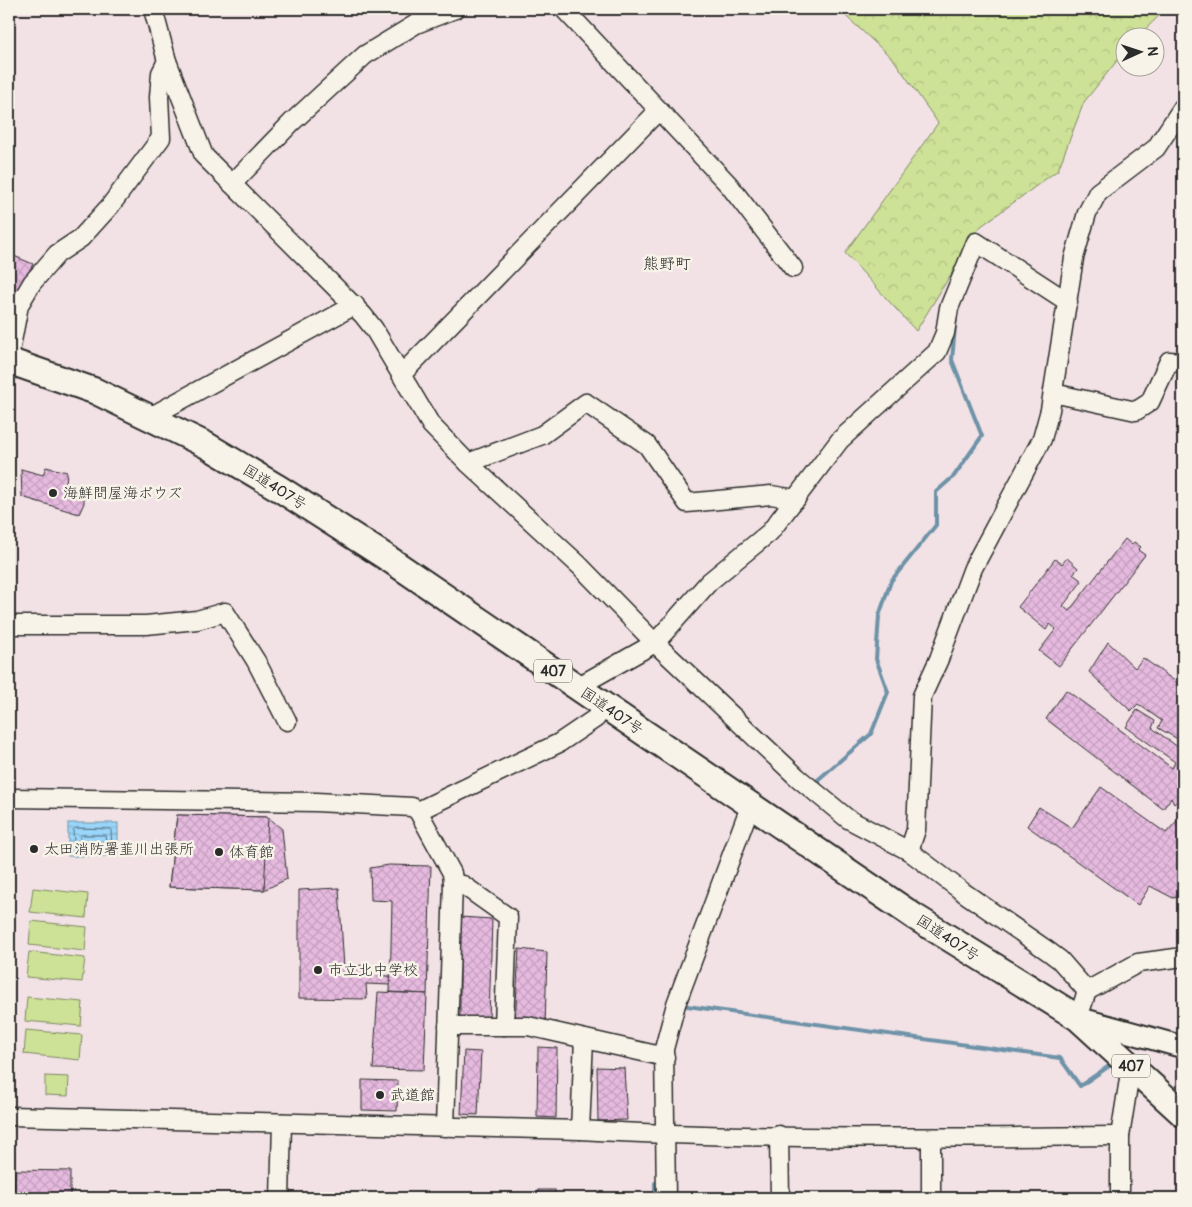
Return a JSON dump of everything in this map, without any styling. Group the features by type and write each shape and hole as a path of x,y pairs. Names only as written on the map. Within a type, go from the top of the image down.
{"highway":[{"name":"国道407号","path":"9,361 80,385 206,445 280,489 397,564 915,917 1078,1018 1183,1114"}],"main road":[{"path":"1078,1018 1183,1047"}],"street":[{"path":"153,9 167,60 204,156 355,305 374,329 431,425 468,463 579,565 655,643 797,777 848,819 909,851 963,892 1060,960 1087,990"},
{"path":"232,184 292,122 365,54 416,24 455,9"},
{"path":"564,9 729,185 793,268"},
{"path":"9,357 19,305 32,283 57,254 81,238 110,206 161,138 161,74 167,60"},
{"path":"909,851 916,830 922,696 939,659 973,568 1042,439 1052,394 1074,258 1087,213 1098,192 1156,148 1183,107"},
{"path":"402,374 658,111"},
{"path":"577,687 655,643 709,582 770,532 840,440 937,352 945,333 949,308 976,242 1068,302"},
{"path":"150,417 355,305"},
{"path":"1052,394 1136,411 1150,402 1169,361 1183,362"},
{"path":"468,463 542,435 586,403 647,445 687,503 770,495 796,499"},
{"path":"9,625 146,625 197,620 225,612 256,661 287,721"},
{"path":"418,811 559,743 596,718 604,706"},
{"path":"9,798 316,802 412,807 418,811 452,873 453,883 445,1127"},
{"path":"666,1198 664,1049 676,1004 746,817 752,806"},
{"path":"453,883 463,885 508,917 504,1026"},
{"path":"1078,1018 1087,990 1138,963 1183,957"},
{"path":"448,1026 528,1026 665,1057"},
{"path":"580,1130 584,1039"},
{"path":"1120,1198 1120,1136 1130,1073 1134,1069"},
{"path":"9,1116 580,1130 665,1134 930,1138 1120,1136"},
{"path":"280,1198 282,1123"},
{"path":"779,1135 780,1198"},
{"path":"930,1138 931,1198"}],"green space":[{"path":"838,9 1166,9 1146,28 1114,28 1114,64 1084,102 1058,170 980,227 916,331 845,253 938,123 894,60"},
{"path":"33,888 88,894 86,918 30,912"},
{"path":"31,921 87,927 85,951 29,945"},
{"path":"29,952 85,958 82,982 26,977"},
{"path":"27,997 83,1002 81,1026 25,1021"},
{"path":"26,1030 82,1035 80,1060 24,1054"},
{"path":"45,1076 69,1077 68,1096 45,1095"}],"water":[{"path":"68,823 118,823 118,856 68,856"}],"building":[{"path":"14,256 33,264 14,300 9,297 9,266"},
{"name":"海鮮問屋海ボウズ","path":"46,467 67,472 66,484 84,489 84,503 79,514 22,497 21,469 43,475"},
{"path":"1125,539 1132,545 1134,542 1141,547 1138,550 1145,555 1059,666 1039,651 1056,629 1050,624 1046,630 1018,607 1055,559 1062,564 1067,558 1078,568 1073,574 1082,581 1063,606 1069,611"},
{"path":"1108,642 1135,668 1143,658 1183,687 1183,742 1158,728 1162,721 1138,704 1131,711 1089,672"},
{"path":"1066,690 1172,768 1175,762 1126,727 1137,710 1155,721 1152,728 1182,750 1183,748 1183,796 1174,804 1171,798 1163,809 1046,719"},
{"path":"1101,787 1166,833 1181,816 1183,818 1183,836 1178,844 1183,850 1183,896 1173,898 1150,886 1138,905 1027,826 1039,807 1072,828"},
{"name":"体育館","path":"177,815 268,817 282,829 287,879 264,890 169,887"},
{"name":"体育館","path":"177,815 268,817 264,890 169,887"},
{"path":"389,865 431,866 427,994 390,992 392,901 371,900 370,868"},
{"path":"339,888 344,968 369,964 367,975 390,976 390,985 366,984 367,999 299,998 299,890"},
{"path":"460,917 492,919 489,1020 460,1017"},
{"path":"519,949 547,952 545,1028 515,1024"},
{"path":"378,992 427,994 424,1070 373,1069"},
{"path":"538,1047 557,1048 556,1118 537,1117"},
{"path":"464,1051 481,1052 478,1115 461,1114"},
{"path":"597,1067 624,1068 627,1120 598,1121"},
{"name":"武道館","path":"362,1080 398,1081 397,1111 362,1110"},
{"path":"15,1170 70,1171 70,1198 14,1198"},
{"path":"538,1190 555,1190 555,1198 538,1198"}],"waterway":[{"path":"813,784 871,734 888,692 876,659 879,616 891,581 936,525 936,492 954,476 982,436 952,360 956,316"},
{"path":"680,1005 1060,1058 1080,1086 1112,1064"},
{"path":"655,1183 655,1198"}],"place":[{"name":"海鮮問屋海ボウズ","path":"53,493"},
{"name":"太田消防署韮川出張所","path":"34,849"},
{"name":"体育館","path":"219,852"},
{"name":"市立北中学校","path":"318,970"},
{"name":"武道館","path":"380,1095"}],"district":[{"name":"熊野町","path":"667,263"}]}
